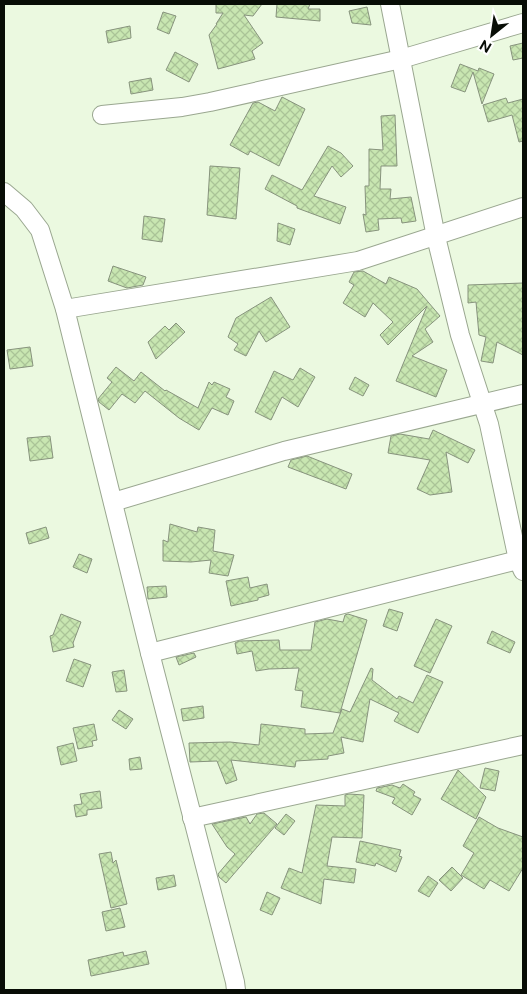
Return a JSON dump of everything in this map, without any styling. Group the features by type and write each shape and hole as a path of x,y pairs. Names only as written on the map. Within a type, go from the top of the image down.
{"street":[{"path":"150,653 521,565 500,470 483,405 460,335 436,237 390,4"},
{"path":"102,115 182,107 210,102 402,59 523,23"},
{"path":"4,192 24,209 40,230 65,309 236,990"},
{"path":"65,309 358,261 436,237 523,206"},
{"path":"113,502 284,451 523,394"},
{"path":"192,818 523,745"}],"building":[{"path":"216,4 262,4 253,16 244,15 263,43 252,51 255,59 218,69 209,35 223,13 216,13"},
{"path":"277,4 310,4 308,9 320,9 320,21 276,17"},
{"path":"367,7 371,25 352,23 349,11"},
{"path":"163,12 176,16 169,34 157,29"},
{"path":"130,26 131,38 108,43 106,31"},
{"path":"523,43 523,58 513,60 510,46"},
{"path":"175,52 198,64 189,82 166,70"},
{"path":"460,64 478,71 479,68 494,74 482,104 473,72 465,92 451,87"},
{"path":"151,78 153,90 131,94 129,82"},
{"path":"282,97 305,109 279,166 250,151 248,155 230,145 253,103 258,102 275,111"},
{"path":"506,98 508,103 523,99 523,141 519,142 512,115 488,122 483,105"},
{"path":"395,115 397,166 381,166 380,189 391,189 390,199 411,197 416,221 402,223 401,218 378,219 379,230 366,232 363,214 366,215 365,186 369,186 369,149 383,150 381,116"},
{"path":"328,146 341,153 353,166 341,177 332,166 314,196 346,207 340,224 297,208 297,206 265,189 272,175 302,190"},
{"path":"210,166 240,168 236,219 207,215"},
{"path":"144,216 165,219 162,242 142,239"},
{"path":"278,223 295,229 290,245 277,241"},
{"path":"113,266 146,277 143,285 127,288 108,281"},
{"path":"363,271 386,284 389,277 417,289 440,316 425,329 433,342 412,356 447,370 436,397 396,381 427,306 388,345 380,335 393,322 373,303 365,317 343,303 354,285 349,282 354,272"},
{"path":"523,283 523,355 497,342 493,363 481,361 486,337 479,335 476,302 468,303 468,285"},
{"path":"271,297 290,327 266,342 259,331 246,356 234,350 238,344 228,337 236,318"},
{"path":"176,323 185,332 156,359 148,342 165,326 169,330"},
{"path":"30,347 33,366 10,369 7,350"},
{"path":"116,367 134,381 141,372 165,391 198,408 209,382 212,385 214,382 230,389 226,397 234,401 228,415 212,408 199,430 179,418 145,391 135,403 122,394 109,410 98,399 112,382 107,378"},
{"path":"300,368 315,377 298,407 282,397 271,420 255,412 274,371 293,380"},
{"path":"355,377 369,385 363,396 349,389"},
{"path":"433,430 475,450 468,463 446,452 452,492 430,495 417,489 430,460 388,453 391,436 400,434 429,439"},
{"path":"50,436 53,458 30,461 27,438"},
{"path":"307,456 352,474 346,489 288,467 291,460"},
{"path":"170,524 197,532 198,527 215,530 213,551 234,555 228,576 209,573 211,560 191,562 163,561 163,540 168,542"},
{"path":"46,527 49,538 29,544 26,533"},
{"path":"79,554 92,559 87,573 73,567"},
{"path":"248,577 250,588 267,584 269,595 258,598 258,600 231,606 226,581"},
{"path":"166,586 167,597 148,599 147,587"},
{"path":"389,609 403,613 397,631 383,626"},
{"path":"61,614 81,622 73,643 74,647 53,652 50,636 53,635"},
{"path":"348,614 367,620 340,713 301,707 303,691 295,690 299,668 256,671 252,651 237,654 235,643 239,641 279,640 280,650 311,650 315,622 327,619 343,622 345,615"},
{"path":"436,619 452,626 430,673 414,666"},
{"path":"492,631 515,642 510,653 487,643"},
{"path":"194,653 196,657 179,665 176,657"},
{"path":"74,659 91,665 83,687 66,681"},
{"path":"371,668 373,669 372,680 397,699 399,696 413,703 427,675 443,682 418,733 394,721 399,713 370,699 363,742 341,737 344,753 328,756 328,759 296,761 295,767 231,760 237,780 226,784 217,761 190,762 189,743 230,742 259,745 261,724 305,729 305,734 333,733 342,709 350,712"},
{"path":"124,670 127,691 116,692 112,672"},
{"path":"203,706 204,718 183,721 181,709"},
{"path":"119,710 133,719 126,729 112,720"},
{"path":"94,724 97,740 92,741 93,746 78,749 73,728"},
{"path":"73,743 77,761 61,765 57,747"},
{"path":"140,757 142,769 130,770 129,759"},
{"path":"485,768 499,771 495,791 480,788"},
{"path":"458,770 486,797 476,819 441,799"},
{"path":"403,784 415,792 413,795 421,799 412,815 392,803 395,798 376,791 377,788 392,785 400,788"},
{"path":"100,791 102,808 87,810 87,815 76,817 74,805 82,804 80,794"},
{"path":"345,795 364,795 362,838 332,837 327,866 356,869 354,883 324,879 321,904 281,888 289,868 302,873 316,805 345,806"},
{"path":"264,813 277,824 226,883 218,874 235,854 227,847 212,824 246,817 250,824 257,814"},
{"path":"286,814 295,821 284,835 275,828"},
{"path":"479,817 498,828 523,837 523,868 509,891 490,880 484,889 461,875 474,853 463,846"},
{"path":"360,841 401,850 399,856 402,857 396,872 376,863 375,866 356,862"},
{"path":"111,852 113,863 116,860 127,904 111,908 99,854"},
{"path":"452,867 463,878 451,891 439,880"},
{"path":"174,875 176,886 158,890 156,878"},
{"path":"428,876 438,883 429,897 418,891"},
{"path":"267,892 280,898 272,915 260,910"},
{"path":"120,908 125,927 106,931 102,912"},
{"path":"146,951 149,964 91,976 88,960 123,952 124,956"}]}
